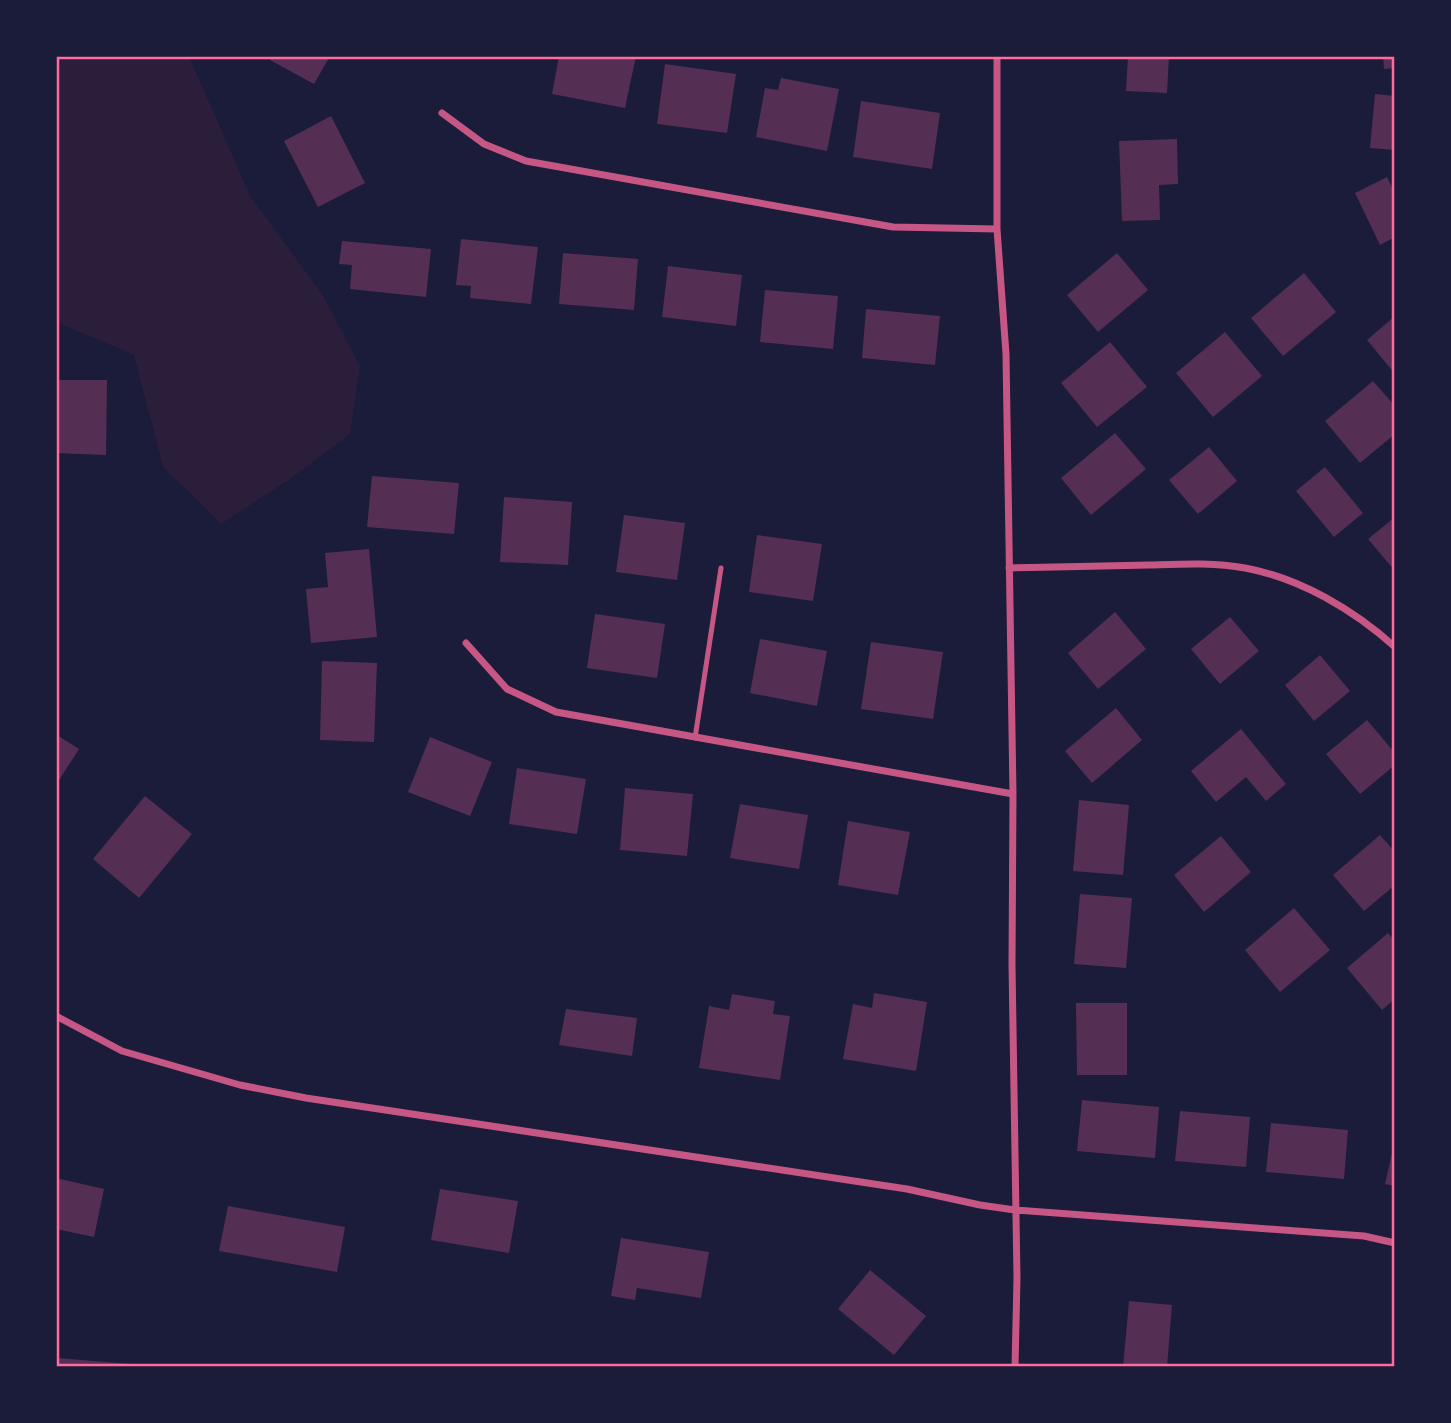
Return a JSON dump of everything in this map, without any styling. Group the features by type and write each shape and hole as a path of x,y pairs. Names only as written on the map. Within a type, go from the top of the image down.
{"street":[{"path":"996,56 998,229 1006,354 1013,794 1012,965 1017,1278 1015,1367"},
{"path":"442,113 484,144 526,160 893,227 998,229"},
{"path":"1009,568 1208,564 1245,568 1304,588 1351,614 1395,648"},
{"path":"466,643 507,689 556,712 1013,794"},
{"path":"56,1016 122,1051 240,1085 306,1098 907,1189 1015,1210 1364,1236 1395,1243"}],"lane":[{"path":"695,738 721,568"}],"shaded area":[{"path":"56,56 189,56 250,196 323,295 360,366 350,434 290,479 221,524 163,467 134,355 56,322"}],"building":[{"path":"272,56 330,56 314,84 270,60"},
{"path":"559,56 636,56 625,108 552,94"},
{"path":"1128,56 1169,56 1167,93 1126,91"},
{"path":"1383,56 1395,56 1395,68 1384,69"},
{"path":"665,64 736,74 727,133 657,124"},
{"path":"781,78 839,89 827,151 756,137 765,88 778,90"},
{"path":"1375,94 1395,96 1395,150 1370,148"},
{"path":"861,101 940,113 932,169 853,157"},
{"path":"331,116 365,183 318,207 284,141"},
{"path":"1177,139 1178,184 1159,185 1160,220 1122,221 1119,141"},
{"path":"1387,177 1395,193 1395,237 1380,245 1355,193"},
{"path":"461,239 538,247 531,304 470,298 471,286 456,285"},
{"path":"342,241 431,249 426,297 350,289 352,265 339,264"},
{"path":"563,253 638,259 634,310 559,304"},
{"path":"1117,253 1148,290 1098,332 1067,295"},
{"path":"668,266 742,275 736,326 662,317"},
{"path":"1304,273 1336,312 1283,356 1251,318"},
{"path":"765,290 838,296 833,349 760,342"},
{"path":"866,309 940,316 935,365 862,358"},
{"path":"1395,316 1395,374 1367,340"},
{"path":"1225,332 1262,376 1213,417 1176,373"},
{"path":"1110,342 1147,387 1097,427 1061,383"},
{"path":"56,380 107,380 106,455 56,453"},
{"path":"1373,381 1395,406 1395,434 1360,463 1325,421"},
{"path":"1115,433 1146,469 1091,515 1061,478"},
{"path":"1209,447 1237,481 1198,514 1169,480"},
{"path":"1325,467 1363,513 1334,537 1296,491"},
{"path":"372,476 459,483 454,534 367,527"},
{"path":"504,497 572,502 568,565 500,562"},
{"path":"624,515 685,523 677,580 616,572"},
{"path":"1395,517 1395,571 1368,539"},
{"path":"757,535 822,544 813,601 749,592"},
{"path":"369,549 377,637 311,643 306,589 328,587 325,553"},
{"path":"1115,612 1146,649 1098,689 1068,653"},
{"path":"595,614 665,624 657,678 587,668"},
{"path":"1230,617 1259,651 1220,684 1191,649"},
{"path":"760,639 827,651 817,706 750,693"},
{"path":"871,642 943,652 933,719 861,709"},
{"path":"1320,655 1350,691 1314,721 1285,685"},
{"path":"322,661 377,663 374,742 320,740"},
{"path":"1116,708 1142,740 1092,783 1065,751"},
{"path":"1367,720 1395,753 1395,765 1360,794 1326,754"},
{"path":"1241,729 1286,784 1266,801 1246,777 1216,802 1191,771"},
{"path":"57,735 79,749 56,785 56,737"},
{"path":"430,737 492,762 470,816 408,792"},
{"path":"517,768 586,779 577,834 509,824"},
{"path":"625,788 693,794 687,856 620,850"},
{"path":"145,796 192,834 139,898 93,859"},
{"path":"1079,800 1129,805 1123,875 1073,871"},
{"path":"740,804 808,815 799,869 730,858"},
{"path":"848,821 910,832 898,895 838,885"},
{"path":"1380,835 1395,852 1395,885 1364,911 1333,875"},
{"path":"1221,836 1251,872 1204,912 1174,875"},
{"path":"1080,894 1132,898 1126,968 1074,964"},
{"path":"1294,908 1330,950 1280,992 1245,950"},
{"path":"1388,933 1395,941 1395,999 1382,1010 1347,968"},
{"path":"874,993 927,1002 916,1071 843,1059 853,1004 872,1008"},
{"path":"732,994 775,1001 773,1014 790,1016 780,1080 699,1068 709,1006 729,1010"},
{"path":"1076,1003 1127,1003 1127,1075 1077,1075"},
{"path":"566,1009 637,1018 632,1056 559,1045"},
{"path":"1082,1100 1159,1107 1155,1158 1077,1151"},
{"path":"1180,1111 1250,1117 1246,1167 1175,1161"},
{"path":"1271,1123 1348,1130 1344,1179 1266,1172"},
{"path":"1395,1144 1395,1186 1385,1184"},
{"path":"56,1178 104,1189 94,1237 56,1229"},
{"path":"440,1189 518,1201 509,1253 431,1240"},
{"path":"228,1206 345,1227 337,1272 219,1251"},
{"path":"621,1238 709,1252 701,1298 637,1288 635,1300 611,1296"},
{"path":"870,1270 926,1316 894,1355 838,1309"},
{"path":"1129,1301 1172,1305 1167,1367 1123,1367"},
{"path":"58,1358 130,1364 130,1367 57,1367"}]}
